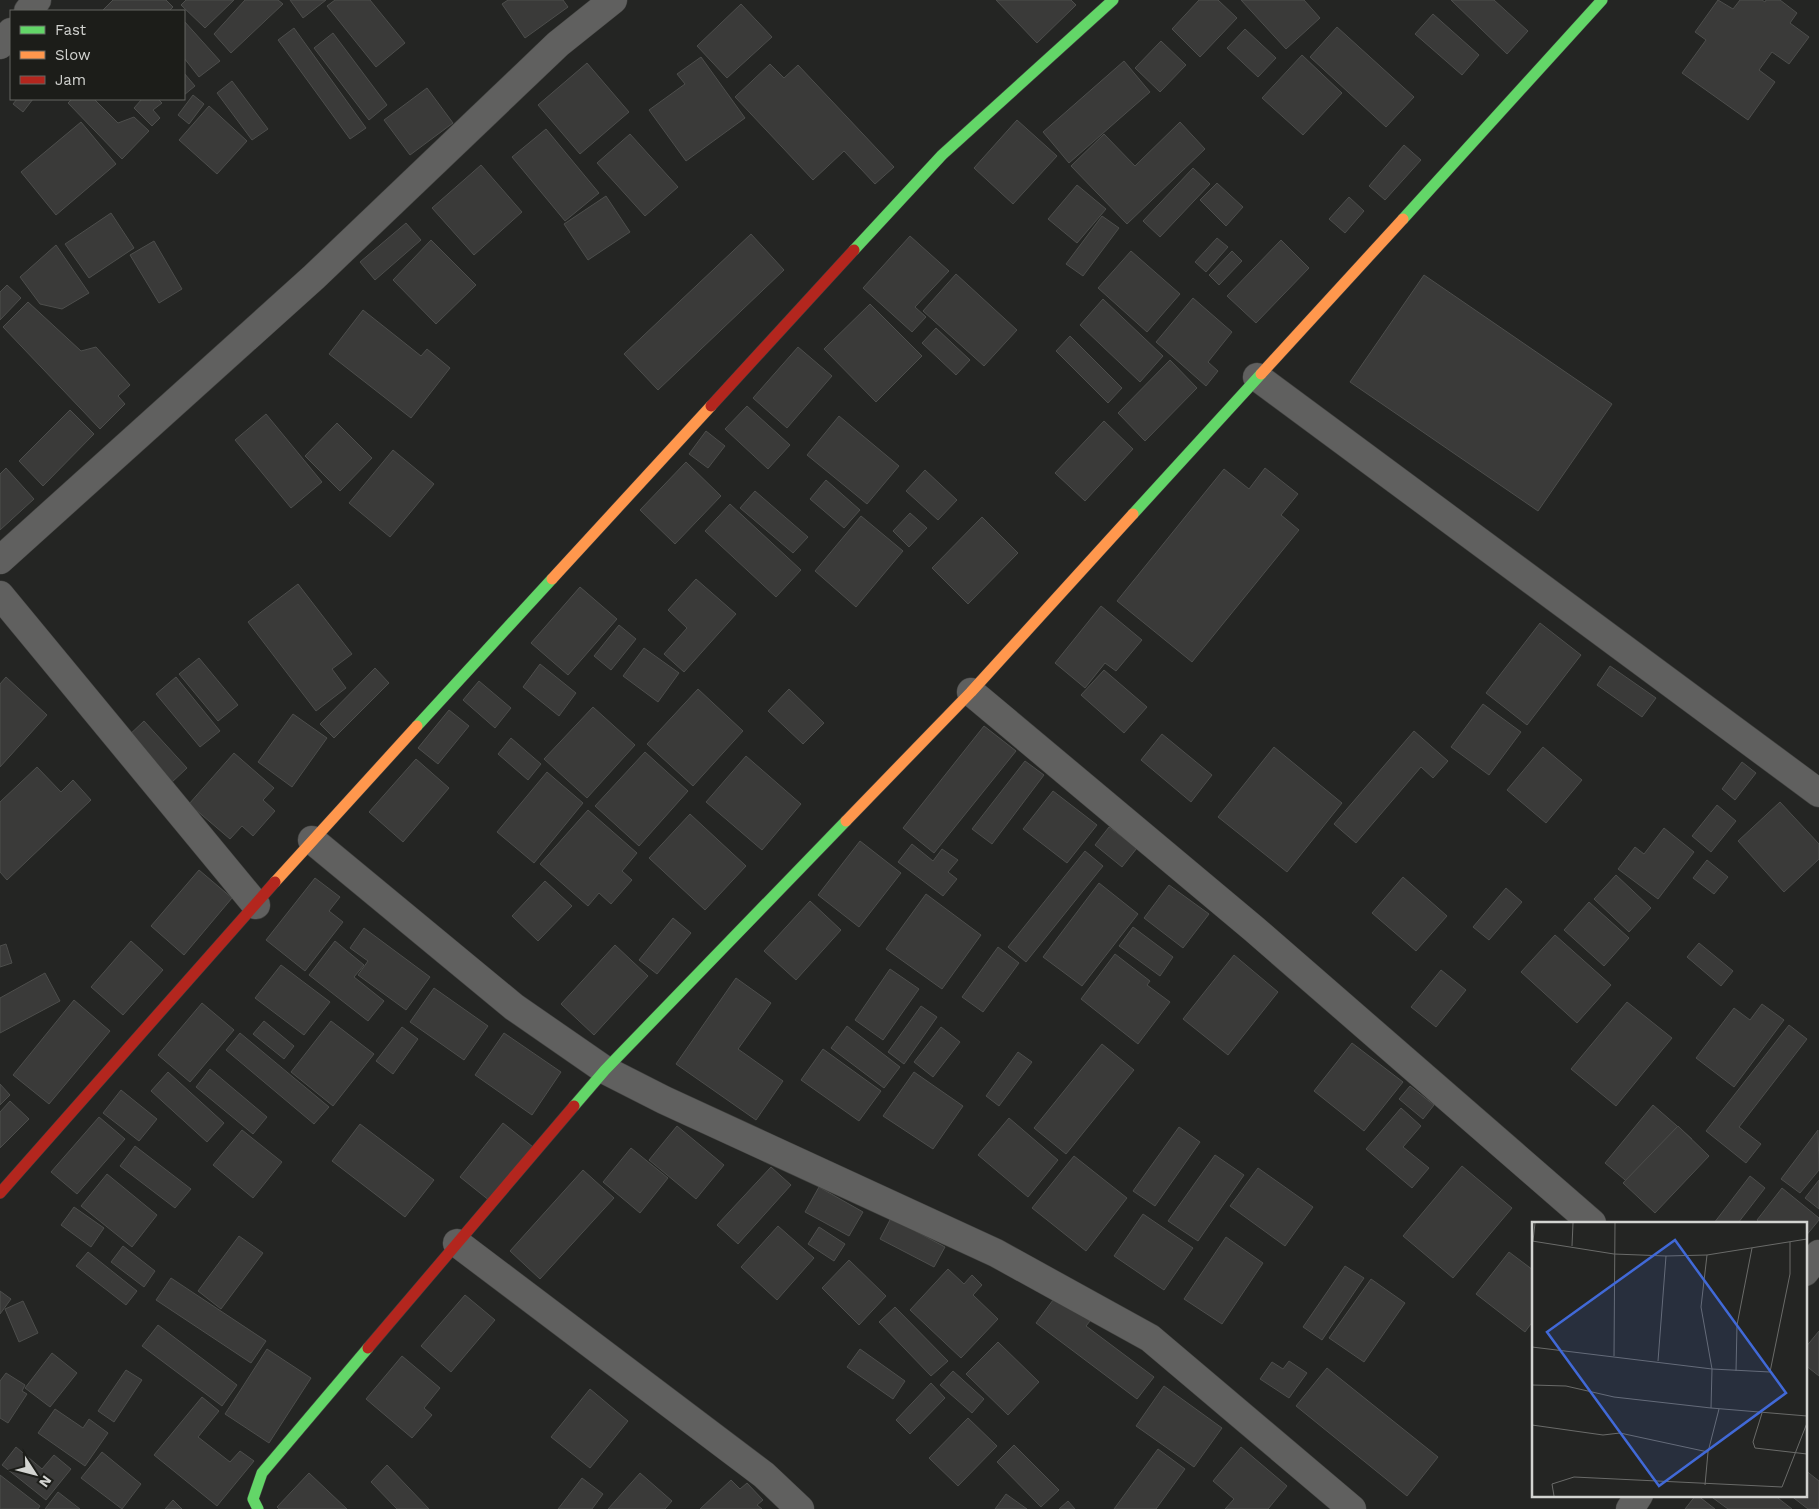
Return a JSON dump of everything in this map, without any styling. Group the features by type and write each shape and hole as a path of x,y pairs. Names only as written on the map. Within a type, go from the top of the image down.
{"street":[{"path":"29,10 37,0"},
{"path":"0,560 314,277 558,44 613,0"},
{"path":"0,1193 312,840 942,155 1113,0"},
{"path":"258,1509 252,1498 262,1473 605,1070 970,692 1602,0"},
{"path":"0,46 10,33"},
{"path":"1257,377 1819,793"},
{"path":"0,595 256,905"},
{"path":"970,692 1254,929 1591,1222"},
{"path":"312,840 514,1007 605,1070 664,1100 996,1253 1150,1338 1352,1509"},
{"path":"458,1243 764,1475 800,1509"},
{"path":"1806,1271 1819,1254"},
{"path":"1630,1509 1639,1496"}],"building":[{"path":"113,0 166,0 173,7 170,10 103,10"},
{"path":"186,0 234,0 205,28 181,5"},
{"path":"245,0 278,0 283,4 231,53 214,34"},
{"path":"290,0 326,0 303,18"},
{"path":"335,0 370,0 405,43 376,67 327,6"},
{"path":"508,0 563,0 568,7 525,38 502,4"},
{"path":"996,0 1071,0 1076,5 1037,43"},
{"path":"1199,0 1218,0 1237,18 1200,57 1172,29"},
{"path":"1241,0 1304,0 1320,18 1286,49"},
{"path":"1451,0 1494,0 1528,31 1507,54"},
{"path":"1718,0 1733,9 1740,0 1762,0 1765,2 1766,0 1780,0 1797,13 1790,23 1809,37 1789,64 1772,52 1759,70 1775,82 1748,120 1682,73 1706,40 1695,32"},
{"path":"741,4 772,37 727,78 697,46"},
{"path":"1433,14 1479,55 1462,75 1415,34"},
{"path":"185,22 220,61 199,77 185,59"},
{"path":"1337,27 1414,97 1386,127 1310,57"},
{"path":"294,28 366,128 350,139 278,40"},
{"path":"1245,29 1276,58 1258,77 1227,48"},
{"path":"333,33 387,105 369,120 314,48"},
{"path":"1161,41 1186,65 1160,92 1135,68"},
{"path":"1302,55 1342,93 1303,135 1262,98"},
{"path":"701,57 745,118 686,161 649,110 685,84 677,74"},
{"path":"1124,61 1150,92 1069,163 1043,132"},
{"path":"587,63 629,112 580,154 538,105"},
{"path":"770,64 784,78 798,65 894,167 875,184 844,151 813,180 735,97"},
{"path":"185,74 195,86 185,94"},
{"path":"232,81 268,129 252,140 217,93"},
{"path":"427,88 453,123 410,155 384,120"},
{"path":"193,95 204,104 189,124 178,115"},
{"path":"16,100 32,100 23,112 13,104"},
{"path":"71,100 95,100 118,123 134,117 149,131 122,159 68,103"},
{"path":"141,100 159,100 162,103 153,110 160,118 152,126 134,108"},
{"path":"209,106 247,141 217,174 179,140"},
{"path":"1017,120 1057,156 1013,204 974,168"},
{"path":"81,122 116,164 56,215 21,172"},
{"path":"1180,122 1205,149 1127,224 1071,166 1104,134 1135,166"},
{"path":"546,129 599,193 565,221 512,157"},
{"path":"630,134 678,187 645,216 597,163"},
{"path":"1404,145 1421,160 1385,200 1369,186"},
{"path":"481,165 522,212 474,255 432,208"},
{"path":"1193,168 1210,184 1160,237 1143,221"},
{"path":"1217,183 1243,207 1226,226 1200,200"},
{"path":"1077,185 1106,209 1077,243 1048,219"},
{"path":"606,196 630,232 588,260 564,224"},
{"path":"1349,197 1364,211 1345,233 1329,219"},
{"path":"111,213 134,248 89,278 65,244"},
{"path":"1102,216 1119,228 1083,276 1066,264"},
{"path":"406,223 421,240 375,280 360,262"},
{"path":"751,234 784,270 658,390 624,354"},
{"path":"910,236 949,271 915,307 926,317 912,332 863,288"},
{"path":"1217,238 1228,247 1206,272 1195,262"},
{"path":"431,240 476,285 436,324 393,280"},
{"path":"1281,240 1309,268 1256,323 1227,296"},
{"path":"154,241 182,289 159,303 130,255"},
{"path":"56,245 89,293 62,309 40,304 20,277"},
{"path":"1131,251 1180,294 1147,332 1098,288"},
{"path":"1232,251 1242,261 1219,285 1209,275"},
{"path":"956,274 1017,330 984,366 923,311"},
{"path":"1424,275 1612,404 1538,511 1350,382"},
{"path":"7,285 21,298 0,320 0,292"},
{"path":"1193,298 1232,332 1208,362 1218,371 1206,386 1156,342"},
{"path":"1103,299 1163,356 1140,382 1080,325"},
{"path":"28,302 81,351 96,347 130,385 118,396 125,404 100,429 3,327"},
{"path":"870,304 922,356 876,402 824,349"},
{"path":"363,310 421,356 427,349 450,368 411,418 329,354"},
{"path":"936,328 970,360 956,375 922,343"},
{"path":"1070,336 1122,388 1108,403 1056,351"},
{"path":"798,347 832,376 787,428 753,398"},
{"path":"1170,360 1197,388 1145,441 1118,413"},
{"path":"747,406 790,445 768,469 725,429"},
{"path":"70,410 94,434 43,486 19,461"},
{"path":"266,414 322,482 291,508 235,440"},
{"path":"839,416 899,466 867,504 807,455"},
{"path":"1104,421 1133,449 1085,501 1055,473"},
{"path":"337,423 372,458 340,491 305,456"},
{"path":"706,431 725,446 708,468 689,454"},
{"path":"393,450 434,484 390,537 349,503"},
{"path":"686,462 721,496 675,544 640,510"},
{"path":"6,468 34,499 0,530 0,474"},
{"path":"1265,468 1298,494 1281,515 1299,530 1192,662 1117,601 1224,469 1249,489"},
{"path":"925,470 957,500 938,520 906,491"},
{"path":"826,480 860,510 844,528 810,499"},
{"path":"755,491 808,537 793,553 740,508"},
{"path":"730,504 801,570 776,597 705,531"},
{"path":"910,513 927,528 909,547 893,531"},
{"path":"861,516 903,551 856,607 815,571"},
{"path":"982,517 1018,553 968,604 932,568"},
{"path":"696,579 736,614 684,672 664,654 687,628 668,610"},
{"path":"298,584 352,654 332,669 346,688 316,711 248,622"},
{"path":"580,587 617,619 568,675 531,643"},
{"path":"1101,606 1142,640 1116,671 1105,663 1085,688 1055,663"},
{"path":"1540,623 1581,655 1527,725 1486,693"},
{"path":"619,625 636,639 611,670 594,656"},
{"path":"644,648 679,673 658,702 623,676"},
{"path":"199,658 238,705 218,721 179,674"},
{"path":"540,664 576,693 559,716 523,687"},
{"path":"1610,666 1656,698 1642,717 1597,685"},
{"path":"375,668 389,683 334,738 320,724"},
{"path":"1104,670 1147,707 1124,733 1081,695"},
{"path":"6,677 47,715 0,767 0,684"},
{"path":"176,677 220,731 200,747 156,694"},
{"path":"479,681 511,708 495,728 463,700"},
{"path":"698,689 743,731 693,786 647,744"},
{"path":"789,689 824,723 803,744 768,711"},
{"path":"1483,704 1521,732 1489,775 1451,747"},
{"path":"593,707 635,745 587,798 544,759"},
{"path":"449,710 469,726 438,764 418,748"},
{"path":"293,714 327,738 292,787 258,762"},
{"path":"144,721 187,768 170,784 126,738"},
{"path":"984,726 1016,751 934,853 903,828"},
{"path":"1414,731 1448,761 1433,778 1421,767 1356,843 1334,824"},
{"path":"1162,734 1212,775 1191,802 1141,760"},
{"path":"511,738 541,764 528,780 498,754"},
{"path":"1274,747 1342,803 1287,872 1218,817"},
{"path":"1543,747 1582,780 1546,823 1507,790"},
{"path":"645,752 688,791 639,846 595,806"},
{"path":"234,753 274,788 263,800 275,811 253,836 242,826 230,839 189,804"},
{"path":"746,756 801,804 762,850 706,802"},
{"path":"416,759 449,788 403,842 369,812"},
{"path":"1025,761 1044,775 992,844 972,829"},
{"path":"1742,762 1756,773 1735,800 1722,789"},
{"path":"37,767 61,792 73,780 91,800 7,880 0,872 0,802"},
{"path":"547,772 583,803 534,863 497,832"},
{"path":"1053,791 1097,825 1067,863 1023,829"},
{"path":"1780,802 1819,844 1819,859 1784,892 1738,841"},
{"path":"1717,805 1736,821 1711,852 1692,836"},
{"path":"588,810 637,853 622,871 632,880 611,904 599,893 588,906 540,864"},
{"path":"690,814 746,866 705,910 649,858"},
{"path":"1109,827 1137,848 1122,867 1095,845"},
{"path":"1664,828 1694,852 1658,899 1618,869 1635,847 1644,854"},
{"path":"860,841 901,873 859,927 818,895"},
{"path":"912,844 933,861 942,849 958,860 948,872 957,879 943,896 898,862"},
{"path":"1085,851 1103,866 1026,962 1008,947"},
{"path":"1707,860 1728,877 1714,894 1693,878"},
{"path":"199,870 232,898 184,955 151,926"},
{"path":"1616,875 1651,908 1629,932 1594,899"},
{"path":"1403,877 1447,916 1416,951 1372,913"},
{"path":"315,878 340,897 329,911 343,922 305,971 266,940"},
{"path":"545,881 572,906 538,941 512,916"},
{"path":"1099,883 1138,914 1082,986 1043,957"},
{"path":"1169,885 1209,914 1183,948 1144,918"},
{"path":"1506,888 1522,902 1489,940 1473,927"},
{"path":"926,894 981,935 942,989 886,949"},
{"path":"810,901 841,930 796,980 764,951"},
{"path":"1589,902 1629,938 1604,966 1564,930"},
{"path":"673,918 691,933 657,974 639,960"},
{"path":"1133,927 1173,957 1160,976 1119,946"},
{"path":"364,928 430,977 406,1010 358,975 368,961 350,948"},
{"path":"1555,935 1611,985 1577,1023 1521,972"},
{"path":"131,941 163,970 123,1015 91,987"},
{"path":"335,941 364,965 354,977 384,1001 368,1021 309,975"},
{"path":"1699,943 1733,971 1721,986 1687,957"},
{"path":"6,944 12,963 0,967 0,946"},
{"path":"615,945 648,976 594,1035 561,1004"},
{"path":"998,947 1019,963 983,1012 962,997"},
{"path":"1115,954 1150,981 1147,985 1170,1002 1138,1044 1081,999"},
{"path":"1234,955 1278,992 1228,1055 1183,1019"},
{"path":"281,965 330,1002 304,1035 255,998"},
{"path":"890,969 919,989 883,1040 855,1020"},
{"path":"1441,970 1466,990 1436,1027 1411,1007"},
{"path":"45,973 60,1001 0,1033 0,998"},
{"path":"736,978 771,1003 738,1049 783,1081 756,1120 676,1064"},
{"path":"434,988 488,1026 464,1060 410,1022"},
{"path":"74,1000 110,1031 49,1104 13,1075"},
{"path":"1627,1002 1672,1038 1616,1106 1571,1069"},
{"path":"202,1003 234,1030 190,1082 158,1055"},
{"path":"1762,1004 1784,1020 1734,1087 1696,1058 1734,1008 1750,1020"},
{"path":"921,1006 937,1017 904,1064 888,1052"},
{"path":"264,1021 294,1046 284,1059 253,1034"},
{"path":"331,1021 374,1054 333,1106 291,1072"},
{"path":"1789,1025 1807,1039 1739,1127 1761,1144 1746,1163 1706,1131"},
{"path":"847,1026 900,1067 884,1088 831,1048"},
{"path":"402,1027 418,1039 393,1074 376,1061"},
{"path":"941,1027 960,1042 933,1077 914,1062"},
{"path":"240,1033 329,1107 314,1124 226,1050"},
{"path":"504,1033 561,1072 532,1115 475,1075"},
{"path":"1352,1043 1403,1082 1364,1131 1314,1091"},
{"path":"1102,1044 1134,1070 1066,1154 1034,1128"},
{"path":"823,1049 881,1091 859,1121 801,1080"},
{"path":"1018,1052 1032,1062 999,1106 986,1096"},
{"path":"210,1069 267,1117 253,1134 196,1087"},
{"path":"168,1072 224,1123 207,1142 151,1091"},
{"path":"914,1072 963,1106 933,1149 883,1116"},
{"path":"0,1084 10,1095 0,1105"},
{"path":"1410,1086 1434,1105 1423,1119 1399,1099"},
{"path":"121,1090 157,1119 139,1141 103,1113"},
{"path":"10,1101 29,1119 0,1148 0,1112"},
{"path":"1653,1105 1692,1139 1644,1196 1605,1163"},
{"path":"1401,1108 1421,1126 1403,1147 1429,1168 1412,1188 1366,1149"},
{"path":"99,1117 125,1139 77,1194 51,1172"},
{"path":"1009,1118 1058,1160 1028,1197 978,1155"},
{"path":"503,1123 533,1147 490,1201 460,1177"},
{"path":"360,1124 434,1180 405,1217 332,1161"},
{"path":"677,1126 724,1165 696,1199 649,1160"},
{"path":"1678,1126 1709,1156 1655,1213 1623,1183"},
{"path":"1179,1127 1200,1142 1155,1206 1133,1191"},
{"path":"242,1130 282,1162 253,1198 213,1165"},
{"path":"1818,1130 1819,1170 1800,1193 1781,1179"},
{"path":"135,1146 191,1189 175,1208 120,1166"},
{"path":"631,1148 668,1178 640,1213 603,1182"},
{"path":"1215,1155 1244,1175 1198,1241 1168,1221"},
{"path":"1074,1156 1127,1198 1086,1251 1032,1208"},
{"path":"1462,1166 1512,1208 1453,1278 1403,1236"},
{"path":"771,1167 791,1185 738,1244 717,1225"},
{"path":"1258,1168 1313,1207 1285,1246 1230,1206"},
{"path":"583,1170 614,1198 540,1279 510,1251"},
{"path":"107,1174 157,1215 132,1247 81,1206"},
{"path":"1750,1176 1765,1188 1739,1222 1715,1222"},
{"path":"1819,1180 1819,1209 1805,1198"},
{"path":"819,1187 863,1212 849,1236 805,1212"},
{"path":"1782,1188 1819,1218 1806,1236 1806,1222 1759,1222 1757,1220"},
{"path":"74,1207 104,1228 91,1247 61,1225"},
{"path":"1143,1214 1193,1248 1164,1290 1114,1256"},
{"path":"891,1218 945,1247 934,1267 880,1239"},
{"path":"778,1226 814,1258 777,1300 741,1267"},
{"path":"819,1227 845,1244 834,1261 808,1244"},
{"path":"239,1236 263,1253 221,1309 198,1291"},
{"path":"1226,1237 1263,1263 1222,1324 1184,1299"},
{"path":"123,1246 155,1271 144,1287 111,1262"},
{"path":"88,1252 137,1291 126,1305 76,1266"},
{"path":"1509,1252 1532,1269 1532,1322 1525,1332 1476,1294"},
{"path":"849,1260 886,1296 859,1325 822,1288"},
{"path":"1345,1266 1364,1278 1322,1340 1303,1327"},
{"path":"948,1269 964,1284 972,1275 982,1285 973,1295 998,1319 961,1358 910,1310"},
{"path":"171,1278 266,1341 251,1363 156,1300"},
{"path":"1371,1279 1405,1303 1364,1362 1329,1338"},
{"path":"0,1291 11,1299 0,1314"},
{"path":"465,1295 495,1320 451,1372 421,1346"},
{"path":"1056,1296 1090,1321 1086,1326 1154,1377 1137,1399 1036,1323"},
{"path":"23,1301 38,1333 19,1342 5,1309"},
{"path":"895,1307 948,1361 931,1376 879,1322"},
{"path":"158,1325 237,1385 222,1406 142,1346"},
{"path":"1819,1331 1819,1376 1806,1366 1806,1347"},
{"path":"998,1342 1039,1382 1008,1415 966,1374"},
{"path":"267,1349 311,1378 269,1443 225,1414"},
{"path":"860,1349 905,1381 893,1399 847,1367"},
{"path":"52,1353 77,1373 50,1407 25,1388"},
{"path":"402,1356 440,1388 424,1408 432,1415 412,1438 366,1399"},
{"path":"1289,1361 1307,1373 1289,1398 1260,1379 1272,1362 1283,1369"},
{"path":"1327,1368 1438,1457 1407,1496 1296,1406"},
{"path":"126,1370 142,1380 114,1422 98,1411"},
{"path":"953,1371 984,1399 972,1413 940,1385"},
{"path":"6,1373 25,1385 22,1391 27,1394 8,1423 0,1418 0,1381"},
{"path":"931,1383 945,1398 910,1434 896,1420"},
{"path":"1164,1386 1222,1428 1194,1467 1136,1426"},
{"path":"590,1389 628,1421 590,1468 551,1437"},
{"path":"202,1397 219,1411 198,1437 230,1462 240,1451 254,1461 217,1506 154,1455"},
{"path":"55,1409 83,1428 89,1419 108,1433 85,1466 38,1433"},
{"path":"968,1418 997,1446 958,1486 929,1458"},
{"path":"1014,1445 1059,1490 1041,1507 997,1462"},
{"path":"16,1447 42,1469 54,1455 71,1469 46,1500 2,1465"},
{"path":"1241,1447 1287,1486 1268,1509 1225,1509 1234,1499 1213,1481"},
{"path":"1158,1449 1185,1469 1156,1509 1114,1509"},
{"path":"102,1452 141,1484 122,1509 81,1478"},
{"path":"387,1465 429,1509 397,1509 371,1482"},
{"path":"1806,1471 1819,1481 1819,1509 1808,1509 1791,1496 1806,1496"},
{"path":"309,1473 347,1509 279,1509 277,1507"},
{"path":"640,1473 672,1501 665,1509 608,1509"},
{"path":"0,1475 40,1506 38,1509 0,1509"},
{"path":"582,1478 603,1494 592,1509 558,1509"},
{"path":"731,1480 740,1489 747,1483 763,1500 757,1505 762,1509 700,1509"},
{"path":"58,1492 80,1509 45,1509"},
{"path":"1006,1494 1027,1509 995,1509"},
{"path":"1695,1496 1698,1496 1715,1509 1685,1509"},
{"path":"1710,1496 1775,1496 1792,1509 1728,1509"},
{"path":"173,1500 182,1509 165,1509"},
{"path":"1068,1501 1075,1509 1059,1509"}],"traffic: fast":[{"path":"854,250 942,155 1113,0"},
{"path":"1403,219 1602,0"},
{"path":"1133,514 1261,374"},
{"path":"417,726 552,579"},
{"path":"574,1106 605,1070 846,821"},
{"path":"258,1509 253,1499 262,1473 368,1348"}],"traffic: slow":[{"path":"1261,374 1403,219"},
{"path":"552,579 711,406"},
{"path":"846,821 971,692 1133,514"},
{"path":"275,882 417,726"}],"traffic: jam":[{"path":"711,406 854,250"},
{"path":"0,1193 275,882"},
{"path":"368,1348 574,1106"}]}
